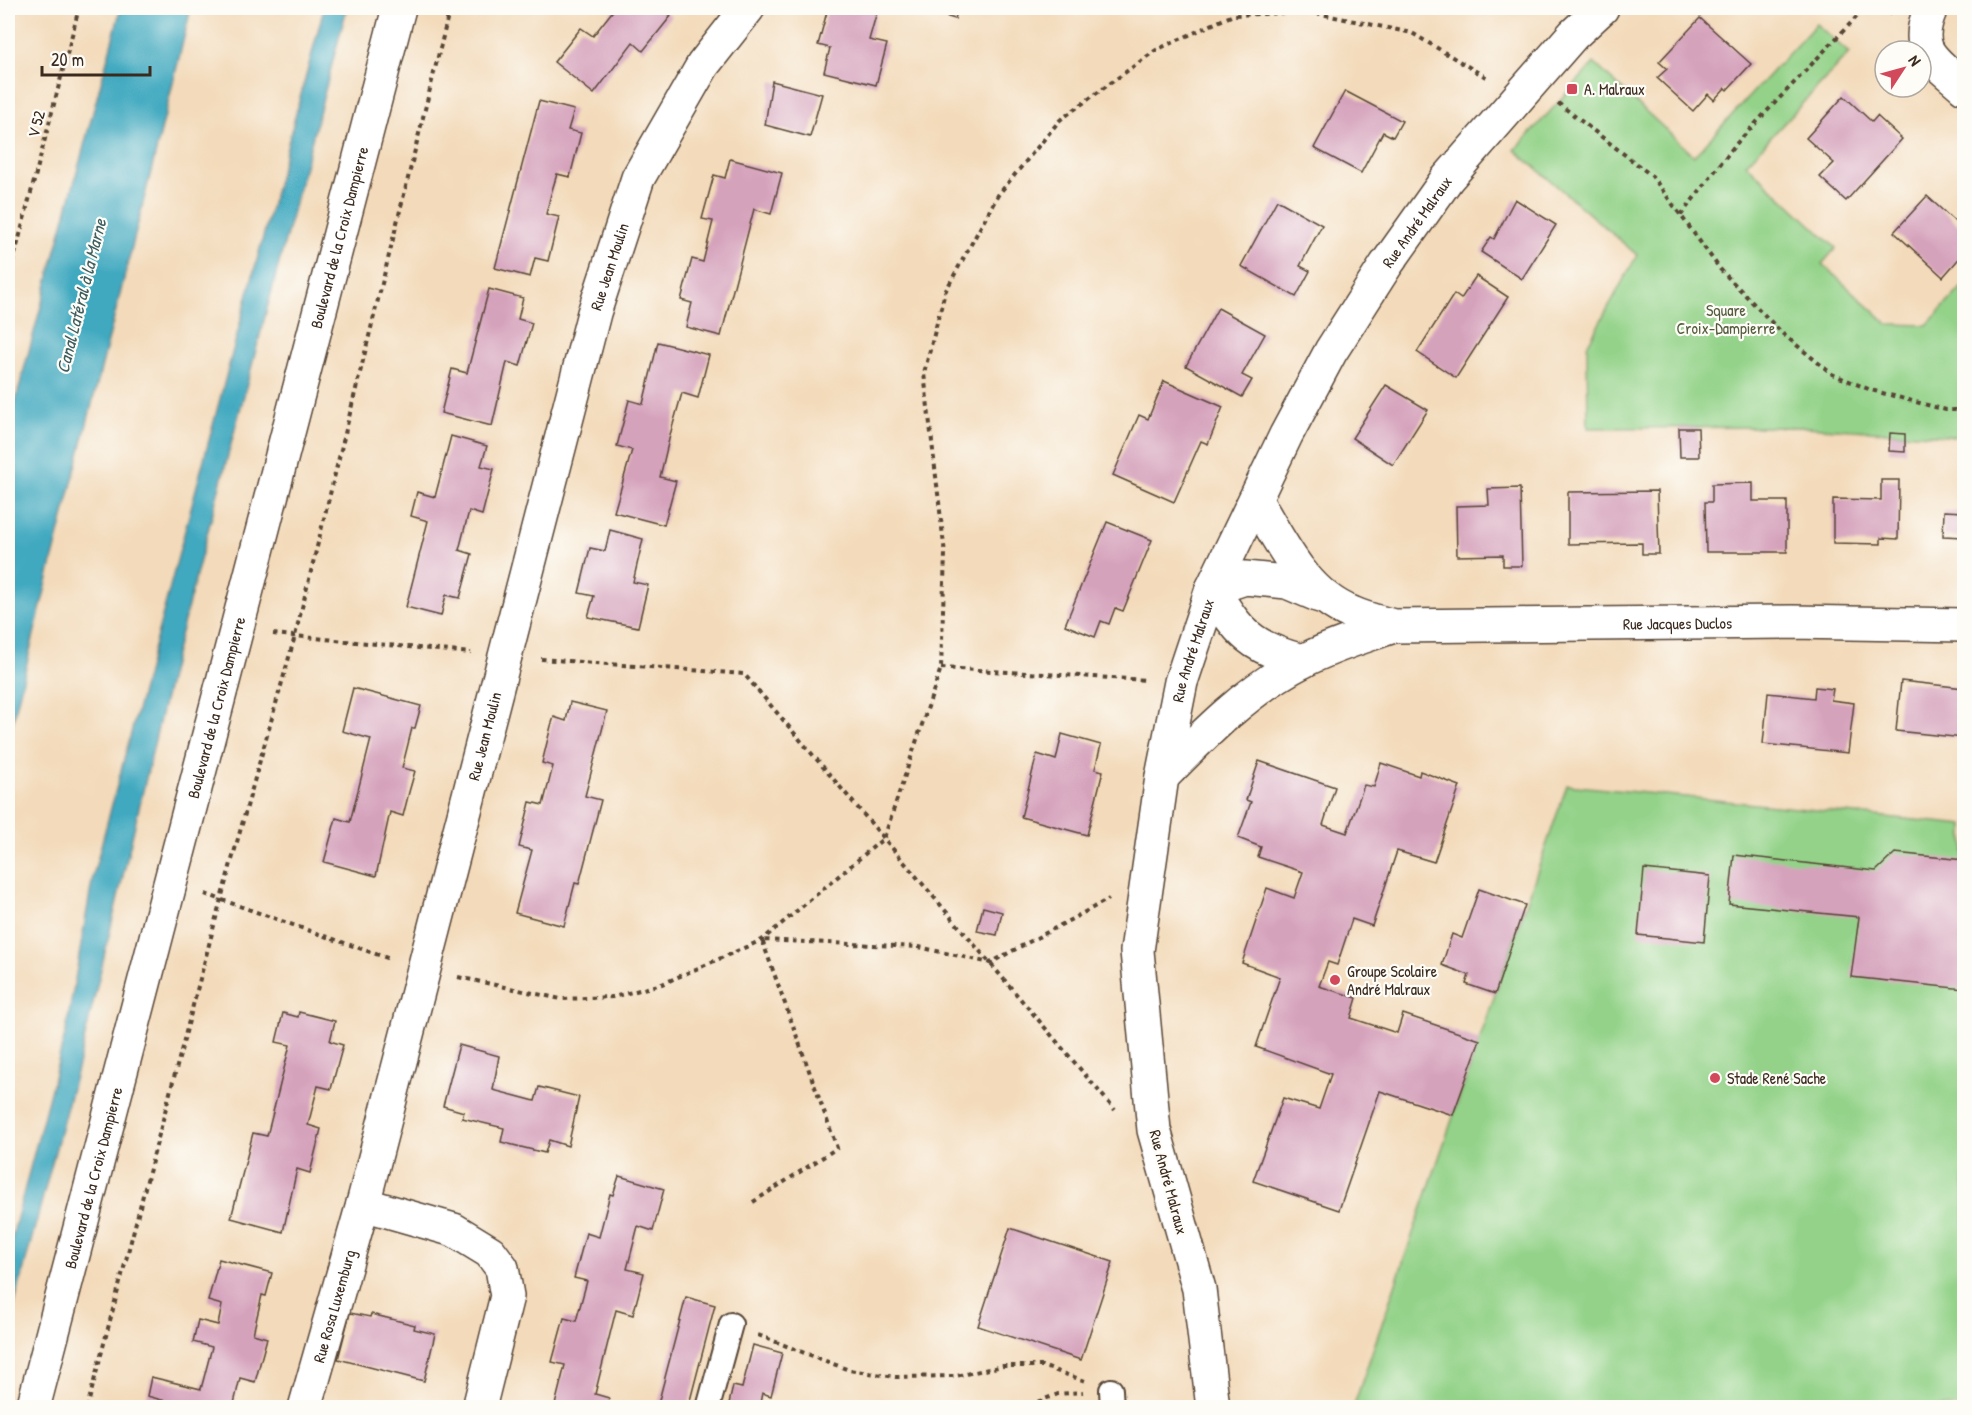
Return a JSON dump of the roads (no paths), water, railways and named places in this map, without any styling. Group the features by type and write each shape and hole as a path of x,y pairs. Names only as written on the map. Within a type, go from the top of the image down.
{"street":[{"name":"Boulevard de la Croix Dampierre","path":"33,1407 399,8"},
{"name":"Rue Jean Moulin","path":"363,1204 594,313 638,178 702,65 748,8"},
{"name":"Rue André Malraux","path":"1213,1407 1199,1289 1154,1130 1137,951 1162,777 1181,682 1212,589 1286,435 1331,351 1386,265 1447,179 1573,35 1602,8"},
{"path":"1931,8 1923,26 1924,46 1936,61 1965,87"},
{"name":"Rue Jacques Duclos","path":"1256,501 1300,574 1327,599"},
{"name":"Rue Jacques Duclos","path":"1212,589 1245,578 1287,582 1327,599 1351,613 1393,627 1792,622 1965,625"},
{"path":"1212,589 1236,628 1260,647 1303,661"},
{"name":"Rue Jacques Duclos","path":"1162,777 1229,712 1263,686 1303,661 1393,627"},
{"path":"363,1204 454,1230 490,1252 502,1268 507,1296 479,1407"},
{"name":"Rue Rosa Luxemburg","path":"305,1407 363,1204"}],"lane":[{"path":"708,1407 730,1324"}],"water":[{"name":"Canal Latéral à la Marne","path":"121,8 191,8 8,742 8,429"},
{"path":"324,8 347,8 176,651 81,1054 8,1328 8,1252 66,1031 93,876"}],"place":[{"name":"A. Malraux","path":"1572,89"},
{"name":"Groupe Scolaire André Malraux","path":"1335,980"},
{"name":"Stade René Sache","path":"1715,1078"}],"park label":[{"name":"Square Croix-Dampierre","path":"1726,319"}]}
